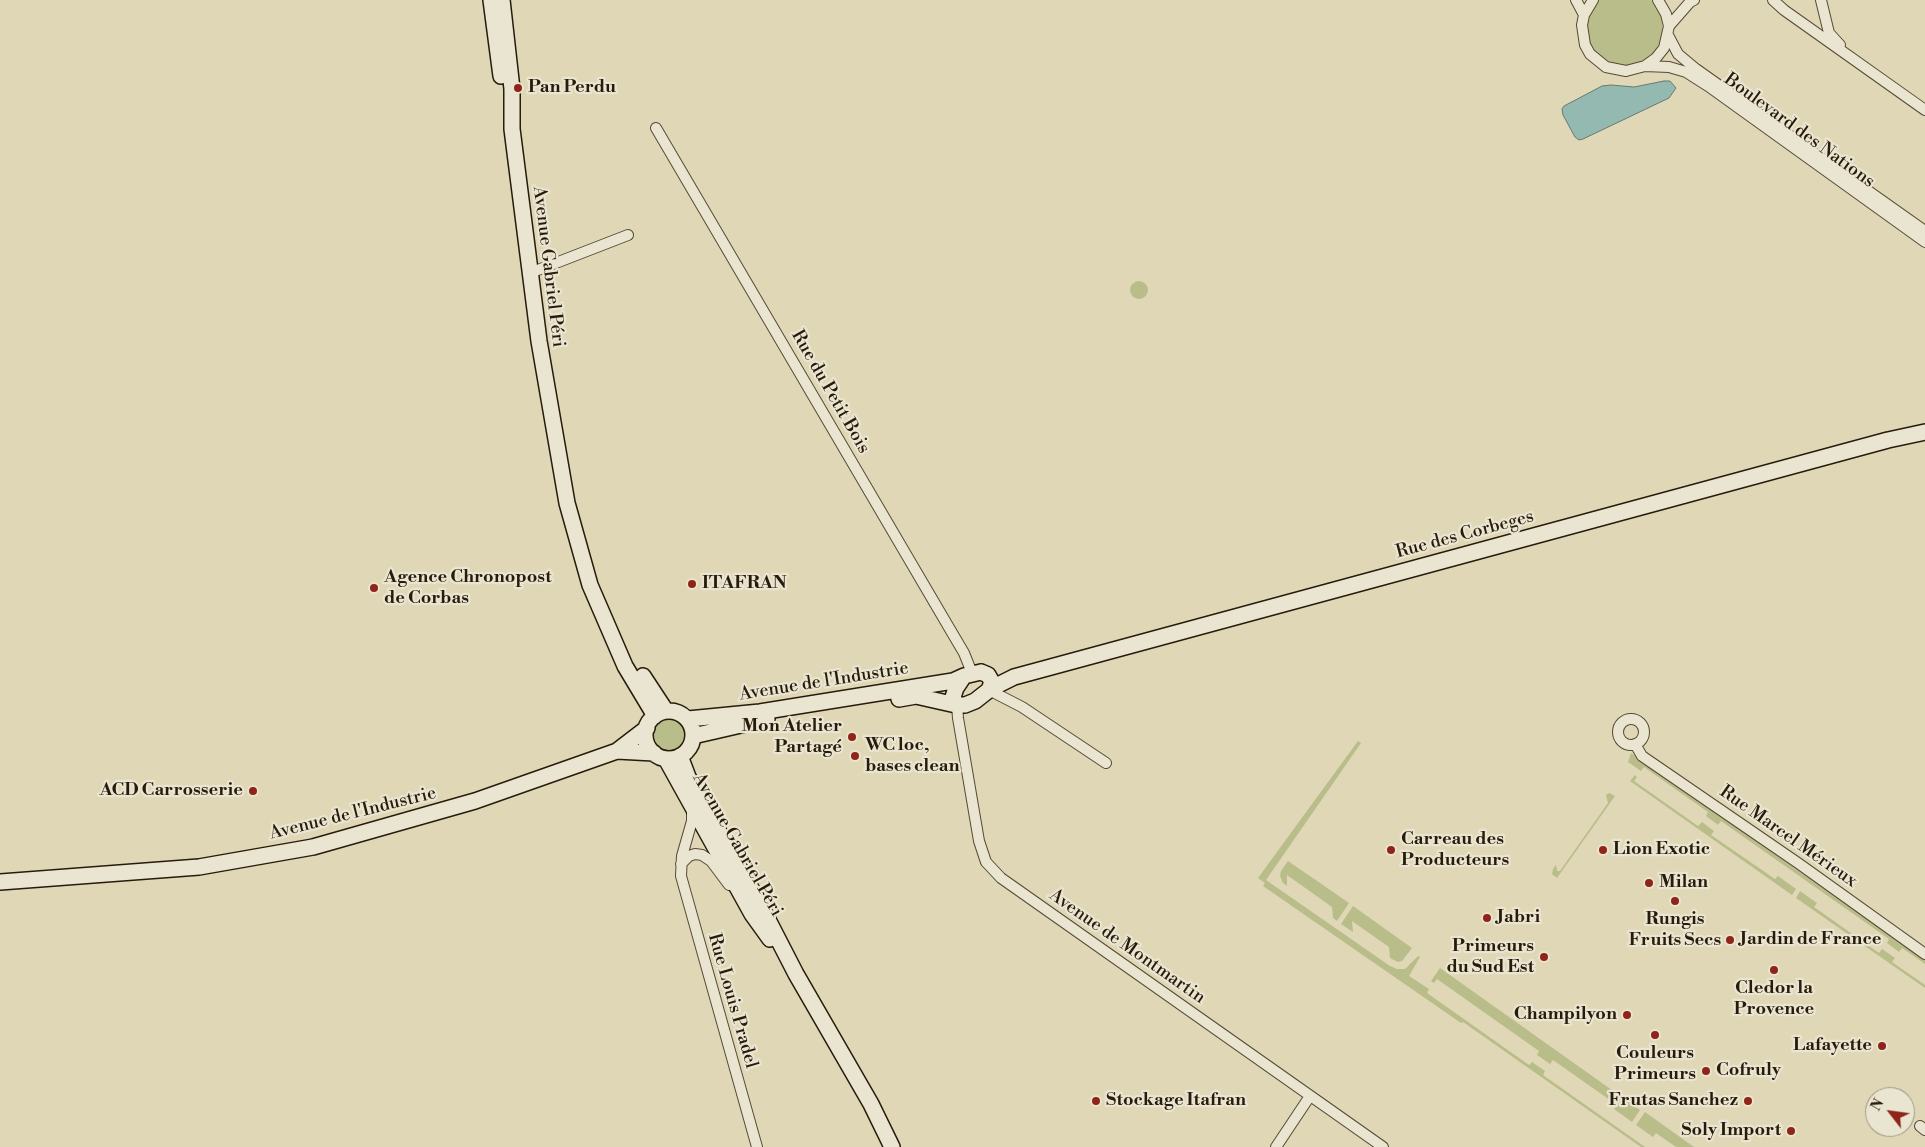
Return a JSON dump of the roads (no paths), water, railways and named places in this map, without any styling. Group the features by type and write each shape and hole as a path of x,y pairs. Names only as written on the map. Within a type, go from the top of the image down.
{"street":[{"path":"491,0 502,90 512,129"},
{"name":"Avenue Gabriel Péri","path":"502,0 512,89 512,129 540,353 567,503 576,537 634,661 647,684 656,718"},
{"path":"1576,0 1584,15"},
{"path":"1584,15 1593,0"},
{"name":"Boulevard des Nations","path":"1658,0 1666,14 1668,31 1678,54 1925,231"},
{"path":"1646,66 1664,48 1668,31 1690,2 1694,0"},
{"path":"1772,0 1925,110"},
{"path":"1821,0 1829,33 1850,57"},
{"name":"Boulevard des Nations","path":"1584,15 1582,25 1584,40 1590,54 1597,61 1616,70 1636,70 1646,66 1669,67 1686,72 1925,242"},
{"name":"Rue du Petit Bois","path":"656,128 952,631 964,653 968,675"},
{"path":"1884,202 1925,227"},
{"path":"1893,219 1925,238"},
{"path":"530,273 628,235"},
{"name":"Rue des Corbeges","path":"968,675 981,672 989,685 1888,440 1925,432"},
{"path":"968,675 956,688 953,697 957,705 975,701 989,685 1106,763"},
{"name":"Avenue de l'Industrie","path":"688,719 760,712 953,681 968,675"},
{"name":"Avenue de l'Industrie","path":"693,736 760,720 916,696 957,705"},
{"name":"Avenue de Montmartin","path":"957,705 979,841 986,862 1001,878 1383,1147"},
{"path":"679,713 688,719 692,727 693,736 690,748 667,756 646,742 656,718 679,713"},
{"name":"Avenue de l'Industrie","path":"0,882 199,867 312,847 475,801 617,751 656,718"},
{"name":"Rue Marcel Mérieux","path":"1635,744 1642,756 1798,863 1925,954"},
{"name":"Avenue de l'Industrie","path":"617,751 667,756"},
{"name":"Avenue Gabriel Péri","path":"667,756 691,804 752,914 796,974"},
{"name":"Avenue Gabriel Péri","path":"667,756 688,777 762,908 796,974 871,1104 892,1147"},
{"name":"Rue Louis Pradel","path":"691,804 692,821 681,864 682,883 756,1147"},
{"path":"681,864 689,856 695,854 706,857 752,914"},
{"path":"1276,1147 1310,1096"}],"water":[{"path":"1670,81 1676,88 1669,98 1583,139 1579,140 1575,137 1563,115 1562,109 1564,106 1602,86 1634,87"}],"place":[{"name":"Pan Perdu","path":"518,88"},
{"name":"ITAFRAN","path":"692,584"},
{"name":"Agence Chronopost de Corbas","path":"374,588"},
{"name":"Mon Atelier Partagé","path":"852,737"},
{"name":"WC loc, bases clean","path":"855,756"},
{"name":"ACD Carrosserie","path":"253,791"},
{"name":"Carreau des Producteurs","path":"1391,850"},
{"name":"Lion Exotic","path":"1603,850"},
{"name":"Milan","path":"1649,883"},
{"name":"Rungis Fruits Secs","path":"1675,901"},
{"name":"Jabri","path":"1487,918"},
{"name":"Jardin de France","path":"1730,940"},
{"name":"Primeurs du Sud Est","path":"1544,957"},
{"name":"Cledor la Provence","path":"1774,970"},
{"name":"Champilyon","path":"1627,1015"},
{"name":"Couleurs Primeurs","path":"1655,1035"},
{"name":"Lafayette","path":"1882,1046"},
{"name":"Cofruly","path":"1706,1071"},
{"name":"Stockage Itafran","path":"1096,1101"},
{"name":"Frutas Sanchez","path":"1748,1101"},
{"name":"Soly Import","path":"1791,1131"}]}
